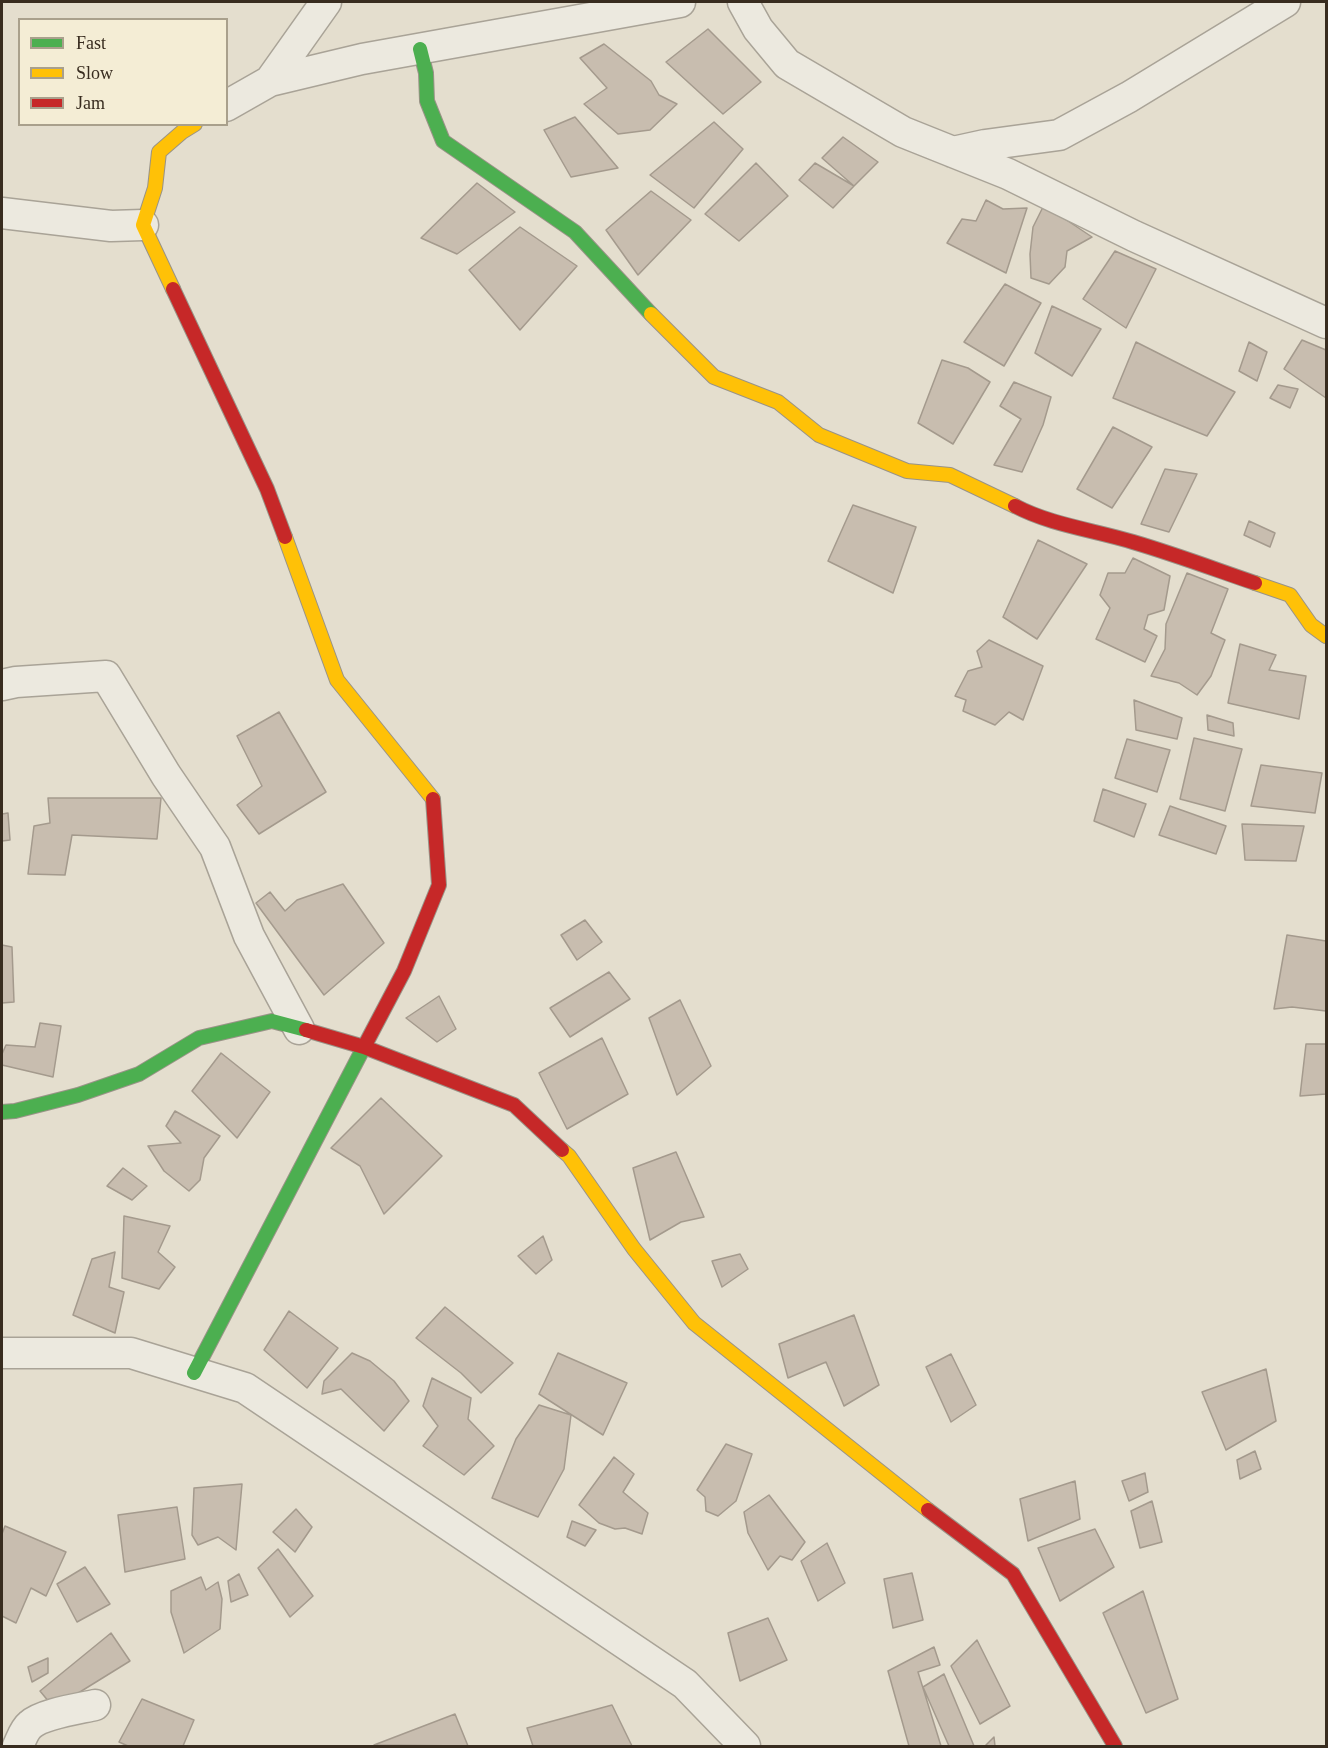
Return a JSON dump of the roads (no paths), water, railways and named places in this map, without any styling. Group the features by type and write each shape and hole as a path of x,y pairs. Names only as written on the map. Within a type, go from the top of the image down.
{"street":[{"path":"270,81 326,2"},
{"path":"228,105 270,81 362,59 680,2"},
{"path":"743,2 758,29 787,64 903,132 1008,174 1134,237 1326,323"},
{"path":"953,152 985,145 1059,135 1129,97 1285,2"},
{"path":"420,48 426,73 427,100 444,141 575,232 633,296 714,376 778,402 819,435 907,471 950,475 1024,511 1133,542 1290,595 1311,625 1326,636"},
{"path":"192,126 159,152 155,188 143,225 267,489 338,680 433,796 440,885 404,971 194,1373"},
{"path":"2,213 111,226 143,225"},
{"path":"2,685 106,676 166,775 215,847 249,936 299,1029"},
{"path":"2,1112 15,1111 78,1095 139,1074 199,1038 272,1021 364,1047 514,1105 569,1156 634,1249 694,1323 923,1506 1013,1574 1115,1746"},
{"path":"2,1353 131,1353 245,1388 685,1684 745,1746"},
{"path":"18,1746 28,1727 43,1717 95,1705"}]}
